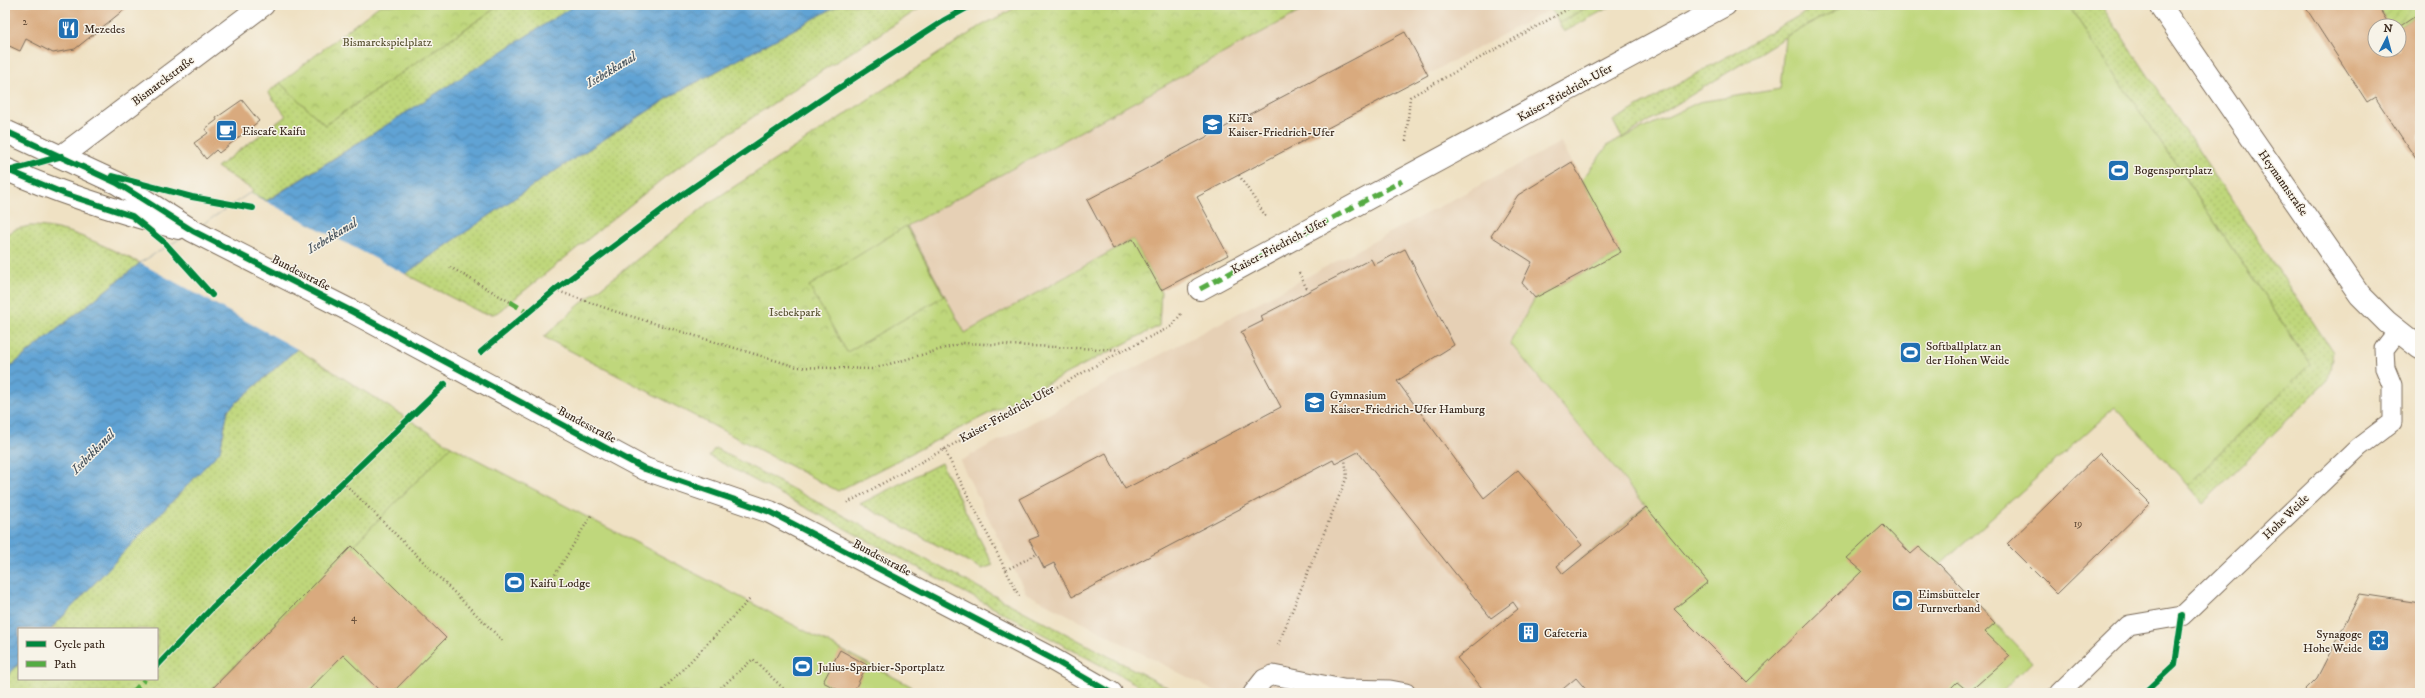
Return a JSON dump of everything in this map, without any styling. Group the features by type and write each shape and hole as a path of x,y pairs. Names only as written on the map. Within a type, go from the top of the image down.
{"street":[{"name":"Bismarckstraße","path":"62,156 264,5"},
{"name":"Kaiser-Friedrich-Ufer","path":"1200,288 1402,181 1725,5"},
{"name":"Heymannstraße","path":"2160,5 2360,295 2373,310 2420,348"},
{"name":"Bundesstraße","path":"5,131 62,156 123,186 193,231 413,344 645,469 770,512 1052,659 1112,693"},
{"name":"Bundesstraße","path":"6,171 65,194 132,216 193,231"}],"lane":[{"name":"Hohe Weide","path":"2059,693 2129,625 2182,616 2359,447 2392,422 2392,385 2386,368 2384,349 2398,331"},
{"path":"1259,686 1272,675 1336,688 1406,693"}],"path":[{"path":"1402,181 1410,97 1575,5"},
{"path":"1239,175 1284,244"},
{"path":"450,267 510,302"},
{"path":"1300,274 1308,291"},
{"path":"555,290 614,311 797,367 872,369 963,343 1124,350"},
{"path":"944,449 1020,598"},
{"path":"1259,686 1347,477 1345,459"},
{"path":"343,482 503,641"},
{"path":"554,578 592,514"},
{"path":"1006,570 1037,554"},
{"path":"660,693 751,598"},
{"path":"715,693 753,659 788,693"}],"shaded area":[{"name":"KiTa Kaiser-Friedrich-Ufer","path":"1312,5 1549,5 1551,9 1197,197 1228,255 1161,290 1133,239 965,333 906,226"},
{"name":"Gymnasium Kaiser-Friedrich-Ufer Hamburg","path":"1561,142 1621,252 1535,298 1510,343 1646,507 1539,594 1604,693 1218,693 1026,593 960,461"}],"green space":[{"name":"Bismarckspielplatz","path":"380,5 500,5 325,125 280,83"},
{"path":"500,5 577,5 266,201 250,193 253,190 217,167 286,116 268,92 280,83 325,125"},
{"path":"839,5 925,5 809,79 666,176 498,312 493,314 482,313 405,274 538,182 673,95"},
{"name":"Isebekpark","path":"1021,5 1312,5 907,226 965,333 1133,239 1161,290 1159,326 838,491 544,337 579,305 709,203 981,26"},
{"path":"1549,5 1591,5 1559,23"},
{"path":"1591,5 1613,5 1564,32 1559,23"},
{"path":"1818,5 1846,5 1785,37 1622,138 1613,121"},
{"name":"Softballplatz an der Hohen Weide","path":"1846,5 2068,5 2310,364 2188,485 2115,407 1940,565 2032,662 2001,693 1604,693 1539,594 1646,506 1510,343 1535,298 1620,253 1582,180 1608,145 1699,102 1780,89 1785,37"},
{"path":"2068,5 2101,5 2333,352 2328,380 2203,503 2188,485 2310,364"},
{"path":"2377,5 2420,5 2420,13 2407,22 2407,18 2385,18"},
{"path":"30,226 45,227 73,233 140,263 5,371 5,235 16,229"},
{"path":"906,226 944,296 847,352 809,286"},
{"path":"297,349 451,446 208,693 5,693 5,679 18,664 18,680 158,680 158,628 52,628 220,451 228,410"},
{"name":"Kaifu Lodge","path":"451,446 924,693 208,693"},
{"path":"715,448 1178,693 1153,693 709,456"},
{"path":"941,463 993,565 982,569 860,504"}],"water":[{"name":"Isebekkanal","path":"575,5 839,5 673,95 538,182 297,349 228,410 220,451 52,628 18,628 18,664 5,679 5,371 140,263 193,231 250,193 267,201"}],"pier":[{"path":"250,193 407,275 299,350 140,263 193,231"}],"building":[{"path":"5,5 130,5 75,49 53,53 26,39 20,51 5,44"},
{"path":"2304,5 2377,5 2385,18 2367,18 2367,58 2407,58 2407,22 2420,13 2420,165 2375,97 2367,102"},
{"path":"1405,32 1428,75 1197,197 1228,255 1161,290 1133,239 1113,249 1087,200"},
{"name":"Eiscafe Kaifu","path":"242,100 259,121 219,153 216,150 206,159 194,143 208,133 205,129 217,120 216,118"},
{"path":"1572,162 1621,252 1535,298 1522,283 1532,262 1491,236 1518,195"},
{"path":"1405,249 1454,345 1397,381 1484,498 1518,470 1582,545 1557,566 1563,574 1646,507 1708,582 1674,609 1747,682 1862,571 1847,558 1883,525 1911,554 1919,547 1940,565 1995,623 1985,632 2010,656 1969,692 1957,682 1946,693 1589,693 1576,678 1558,693 1486,693 1457,658 1518,609 1513,602 1491,618 1358,452 1335,464 1333,460 1072,597 1054,563 1044,568 1029,540 1039,536 1019,499 1106,453 1125,489 1281,407 1241,332 1263,321 1261,316 1371,259 1374,265"},
{"path":"2100,453 2150,503 2057,594 2007,544"},
{"path":"352,546 446,638 392,693 382,693 343,655 306,693 208,693"},
{"name":"Synagoge Hohe Weide","path":"2360,594 2420,603 2420,693 2302,693 2317,678"},
{"path":"840,650 867,665 853,693 844,693 823,682"}],"marked path":[{"path":"1200,289 1402,181"},
{"path":"510,302 528,313"},
{"path":"132,693 144,680"}],"cycle path":[{"path":"481,352 555,290 682,195 822,99 943,21 972,5"},
{"path":"5,131 117,183 193,231 353,312 645,469 770,512 1052,659 1111,693"},
{"path":"9,171 62,156"},
{"path":"5,169 65,194 132,216 165,243 212,295"},
{"path":"112,176 192,197 253,208"},
{"path":"158,665 212,608 445,384"},
{"path":"2144,693 2175,664 2182,616"}],"place":[{"name":"Mezedes","path":"69,29"},
{"name":"KiTa Kaiser-Friedrich-Ufer","path":"1213,125"},
{"name":"Eiscafe Kaifu","path":"227,131"},
{"name":"Bogensportplatz","path":"2119,170"},
{"name":"Softballplatz an der Hohen Weide","path":"1911,353"},
{"name":"Gymnasium Kaiser-Friedrich-Ufer Hamburg","path":"1315,402"},
{"name":"Kaifu Lodge","path":"514,583"},
{"name":"Eimsbütteler Turnverband","path":"1902,601"},
{"name":"Cafeteria","path":"1529,633"},
{"name":"Synagoge Hohe Weide","path":"2378,641"},
{"name":"Julius-Sparbier-Sportplatz","path":"803,667"}]}
